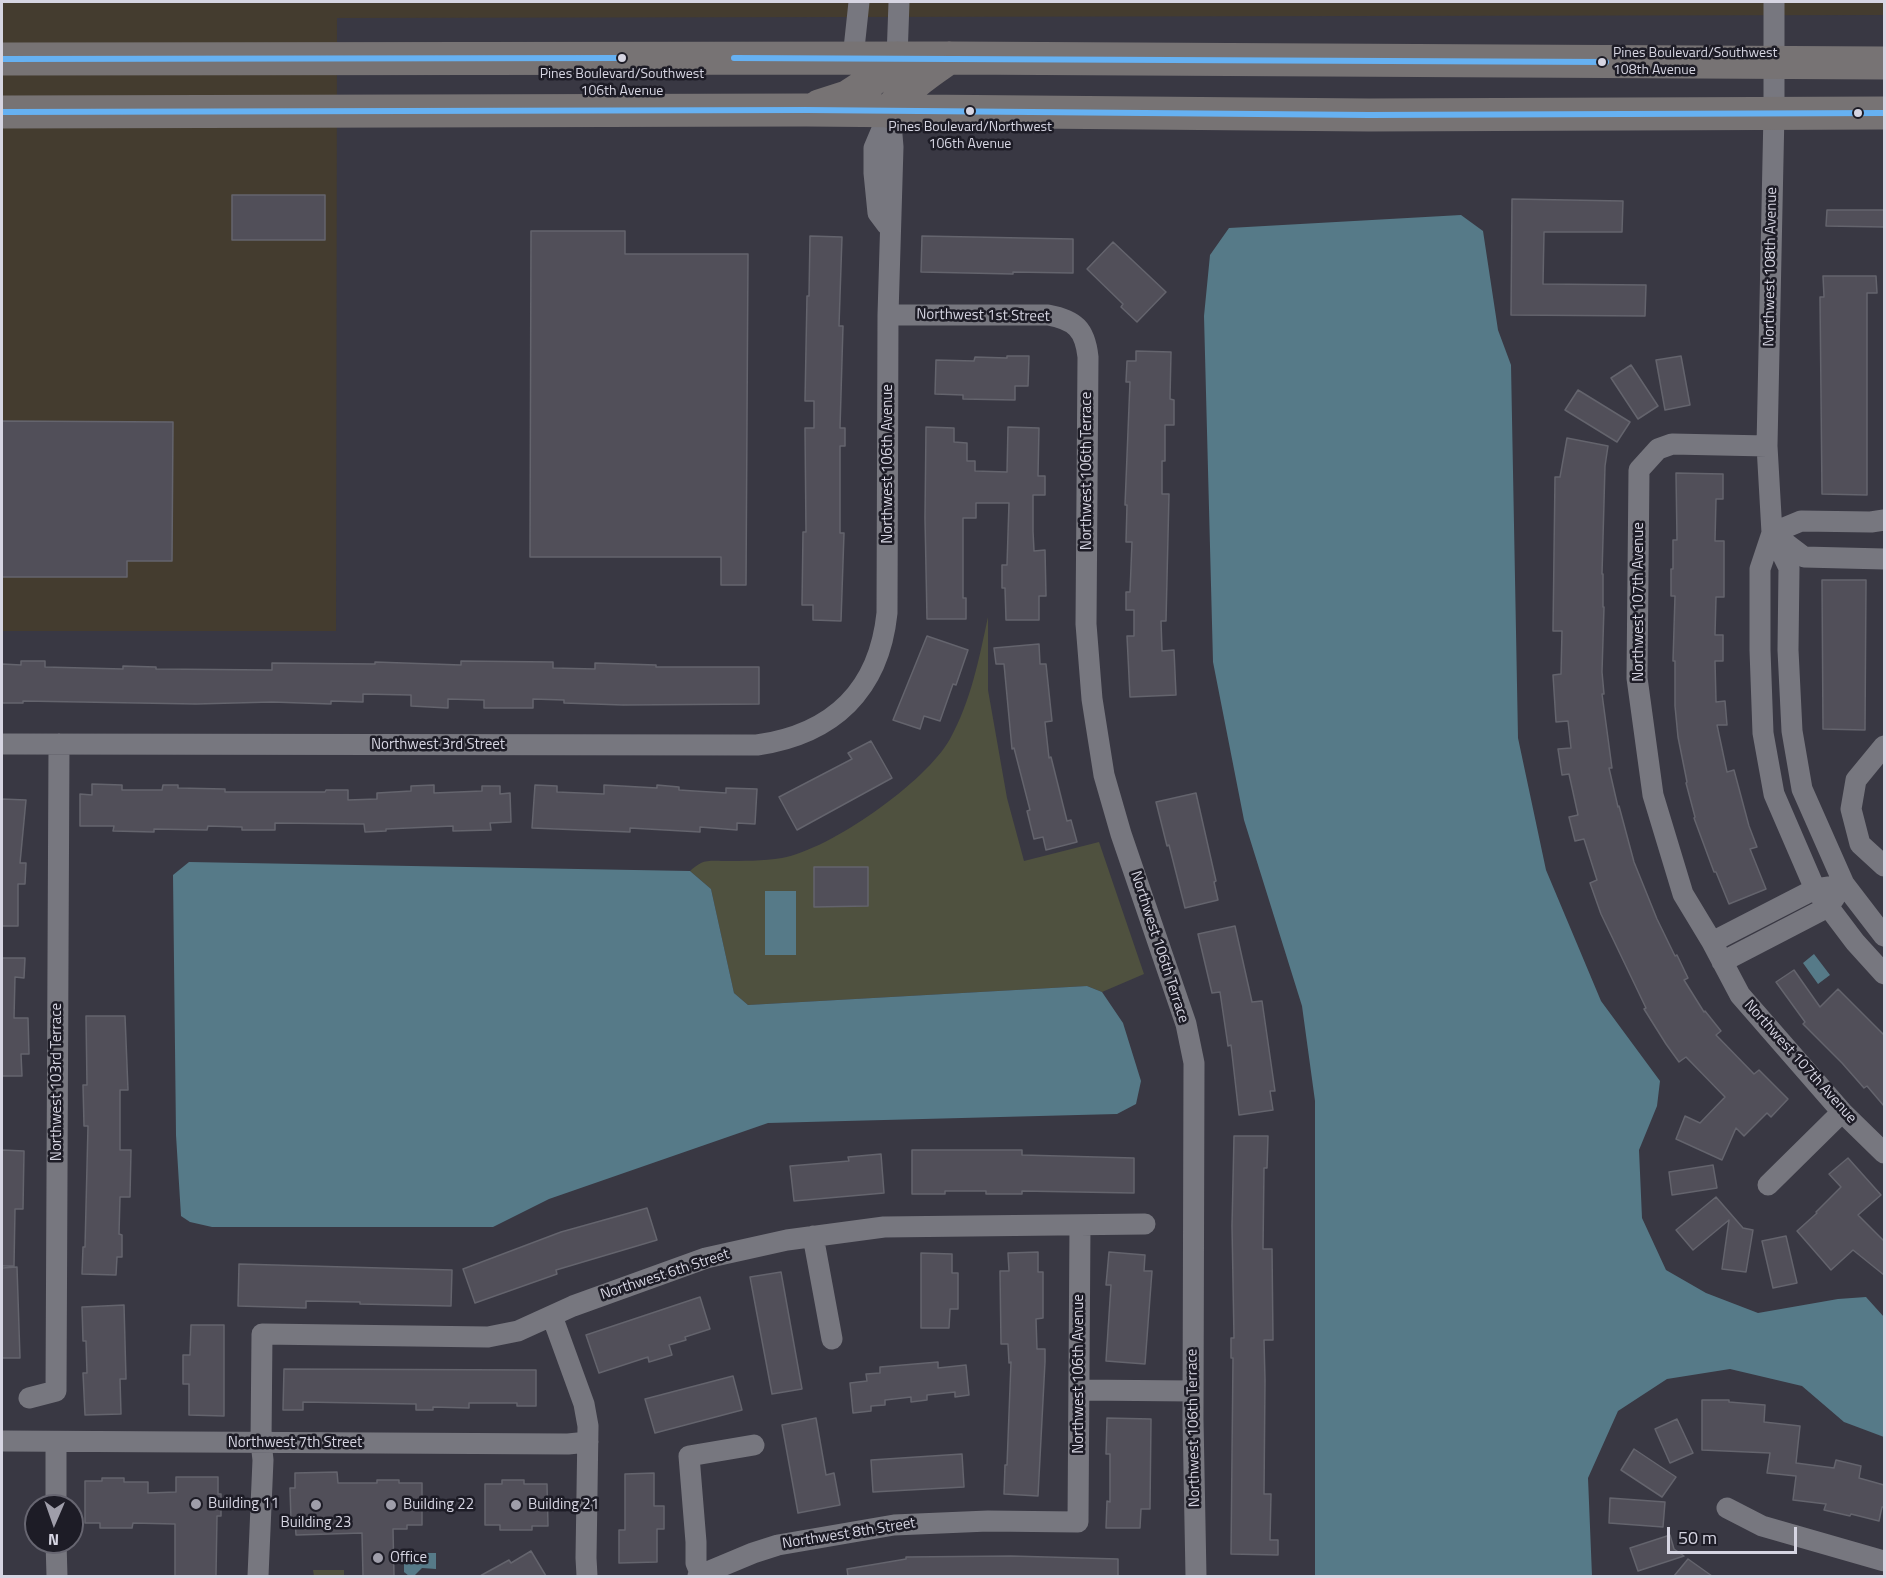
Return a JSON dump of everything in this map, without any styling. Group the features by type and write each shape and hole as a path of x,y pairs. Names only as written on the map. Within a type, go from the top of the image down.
{"highway":[{"path":"806,110 847,97 870,82 897,58"},
{"path":"2,59 949,58 1884,63"},
{"path":"890,112 898,98 913,83 949,58"},
{"path":"2,112 806,110 1357,115 1884,113"}],"street":[{"path":"853,58 859,2"},
{"path":"897,58 899,2"},
{"name":"Northwest 108th Avenue","path":"1774,2 1775,63 1767,446 1772,533 1760,569 1763,733 1774,794 1815,889 1855,942 1884,974"},
{"name":"Northwest 106th Avenue","path":"859,692 876,662 882,645 887,613 888,315 891,230 878,213 874,148 890,112"},
{"name":"Northwest 1st Street","path":"888,315 1048,315 1067,320 1076,326"},
{"name":"Northwest 106th Terrace","path":"1076,326 1086,342 1088,357 1086,624 1092,699 1104,774 1121,834 1186,1024 1194,1063 1193,1391 1196,1576"},
{"name":"Northwest 107th Avenue","path":"1767,446 1672,444 1658,449 1639,470 1637,678 1653,795 1683,894 1740,995 1842,1112 1884,1153"},
{"path":"1772,533 1801,521 1871,522 1884,520"},
{"path":"1772,533 1804,556 1884,559"},
{"name":"Northwest 108th Avenue","path":"1772,533 1789,568 1788,650 1792,731 1802,789 1844,884 1884,936"},
{"name":"Northwest 3rd Street","path":"2,744 757,745 796,737 815,728 833,716 859,692"},
{"name":"Northwest 103rd Terrace","path":"29,1398 56,1391 59,744"},
{"path":"1884,746 1856,780 1851,809 1860,844 1884,866"},
{"path":"1712,942 1815,889 1844,884"},
{"path":"1722,962 1828,907 1844,884"},
{"path":"1767,1185 1842,1112"},
{"name":"Northwest 6th Street","path":"261,1442 262,1334 488,1337 518,1331 573,1306 706,1258 813,1236 884,1227 1145,1224"},
{"name":"Northwest 106th Avenue","path":"1078,1522 1080,1225"},
{"path":"813,1236 832,1339"},
{"path":"552,1316 584,1404 588,1426 587,1576"},
{"path":"1079,1390 1193,1391"},
{"name":"Northwest 7th Street","path":"2,1441 568,1444 588,1442"},
{"path":"56,1442 56,1494"},
{"path":"258,1576 263,1460 261,1442"},
{"path":"699,1576 696,1563 689,1456 754,1445"},
{"path":"1727,1508 1762,1526 1884,1562"},
{"name":"Northwest 8th Street","path":"699,1576 778,1545 894,1525 988,1521 1078,1522"},
{"path":"56,1554 57,1576"}],"shaded area":[{"path":"2,2 1884,2 1884,15 337,18 336,631 2,631"}],"green space":[{"path":"988,617 988,690 1007,798 1024,861 1099,842 1144,974 1102,992 1087,986 748,1005 734,993 711,889 690,871 706,861 768,860 802,852 850,828 899,793 938,756 950,739 964,710 974,680"},
{"path":"313,1570 344,1570 344,1576 314,1576"}],"water":[{"path":"1461,215 1483,231 1498,330 1511,365 1518,738 1546,870 1601,1001 1660,1081 1657,1106 1639,1150 1642,1218 1666,1270 1706,1293 1758,1313 1838,1299 1866,1297 1884,1317 1884,1437 1844,1422 1802,1386 1730,1369 1667,1379 1618,1411 1588,1478 1592,1576 1315,1576 1315,1101 1302,1006 1244,820 1213,662 1204,316 1210,255 1229,228"},
{"path":"189,862 690,871 711,889 734,993 748,1005 1087,986 1102,992 1123,1023 1141,1081 1136,1104 1117,1114 768,1123 549,1199 493,1227 212,1227 190,1222 181,1216 176,1135 173,875"},
{"path":"765,891 796,891 796,955 765,955"},
{"path":"1814,954 1830,975 1818,984 1803,963"},
{"path":"404,1553 436,1553 436,1569 422,1568 414,1576 409,1576 404,1572"}],"building":[{"path":"232,195 325,195 325,240 232,240"},
{"path":"1512,199 1623,201 1622,232 1544,232 1543,284 1646,285 1645,316 1511,315"},
{"path":"1827,210 1884,210 1884,227 1826,226"},
{"path":"531,231 625,231 625,254 748,254 746,585 721,585 721,557 530,557"},
{"path":"810,236 842,237 839,326 843,326 840,428 845,428 845,446 840,446 840,533 844,533 841,621 813,620 813,605 802,605 803,532 806,532 805,428 814,428 814,401 805,401"},
{"path":"922,236 1073,239 1073,273 921,272"},
{"path":"1113,242 1166,292 1137,322 1121,307 1123,304 1087,269"},
{"path":"1823,276 1876,276 1877,293 1867,293 1867,495 1822,494 1820,297 1824,297"},
{"path":"1136,351 1171,352 1170,399 1174,400 1174,425 1165,425 1165,461 1162,461 1162,494 1169,494 1166,621 1161,621 1162,651 1174,650 1176,695 1130,697 1127,636 1134,636 1134,610 1126,610 1126,592 1130,592 1132,542 1126,542 1127,505 1125,505 1130,382 1126,382 1127,361 1136,361"},
{"path":"1007,356 1029,356 1028,386 1015,386 1015,400 963,399 963,395 935,394 936,360 974,361 975,357 1007,358"},
{"path":"1681,356 1690,405 1665,410 1656,360"},
{"path":"1631,365 1658,406 1638,419 1611,378"},
{"path":"1578,390 1630,422 1617,442 1565,410"},
{"path":"2,421 173,422 172,561 127,561 127,577 2,577"},
{"path":"926,427 954,428 954,442 967,443 967,461 975,461 975,471 1007,472 1008,427 1039,428 1038,476 1045,476 1045,495 1033,495 1033,531 1034,551 1045,550 1046,596 1039,596 1039,620 1006,620 1002,565 1007,565 1009,503 976,503 976,518 963,518 963,598 966,598 966,619 927,619"},
{"path":"1567,438 1608,446 1605,466 1602,574 1604,694 1602,694 1612,768 1609,768 1634,862 1657,919 1688,978 1684,980 1704,1012 1721,1031 1716,1035 1754,1074 1759,1070 1788,1099 1771,1117 1767,1113 1744,1136 1736,1128 1722,1160 1676,1139 1685,1116 1700,1123 1725,1097 1686,1057 1679,1062 1644,1009 1646,1008 1601,914 1590,883 1597,880 1584,839 1575,841 1569,817 1578,815 1569,774 1562,775 1558,749 1571,748 1568,721 1556,722 1553,675 1561,674 1562,631 1553,631 1555,477 1560,477"},
{"path":"1676,473 1723,474 1723,499 1716,499 1715,541 1724,541 1724,597 1716,597 1715,635 1723,635 1723,661 1715,661 1716,702 1725,701 1727,725 1717,725 1727,772 1734,770 1757,847 1750,849 1766,889 1729,904 1716,872 1714,872 1694,818 1678,737 1675,661 1673,661 1675,596 1671,596 1673,540 1677,540"},
{"path":"1822,580 1866,580 1865,730 1823,729"},
{"path":"927,636 968,650 940,721 924,716 920,729 893,720"},
{"path":"1039,644 1040,664 1046,664 1052,721 1045,722 1049,758 1051,757 1067,821 1071,820 1077,842 1046,850 1043,837 1034,839 1027,811 1030,810 1014,748 1012,749 1004,664 996,664 994,648"},
{"path":"21,661 45,661 45,667 123,669 123,666 156,667 156,669 272,670 272,663 375,664 375,662 461,665 461,661 553,662 553,668 595,669 595,663 656,665 656,667 759,667 759,704 623,705 564,703 564,700 533,699 533,708 484,708 484,700 448,699 448,708 411,706 411,695 363,694 363,702 331,701 331,704 23,701 23,703 2,703 2,664 21,665"},
{"path":"871,741 892,778 797,830 779,797 852,759 848,753"},
{"path":"92,784 122,785 122,790 162,790 163,785 178,785 178,788 225,789 225,792 348,790 348,800 377,799 377,793 411,791 411,786 434,785 434,793 482,791 482,786 500,786 500,794 510,793 511,822 490,823 491,830 453,831 453,826 365,832 364,824 275,823 275,830 242,830 242,827 208,826 207,830 113,831 114,826 80,826 80,794 92,795"},
{"path":"535,785 557,786 557,792 604,794 604,785 657,788 657,785 679,787 679,790 726,793 726,788 757,789 755,824 737,823 737,830 700,827 700,832 630,828 630,832 532,828"},
{"path":"1196,793 1216,881 1214,882 1218,900 1185,908 1156,802"},
{"path":"2,799 26,800 20,863 26,863 25,884 18,884 18,926 2,926"},
{"path":"814,867 868,867 868,906 814,907"},
{"path":"1235,926 1252,1002 1262,1001 1275,1091 1270,1091 1273,1110 1239,1115 1231,1045 1228,1046 1220,992 1212,993 1198,934"},
{"path":"2,958 25,958 24,978 15,977 14,1018 28,1018 29,1054 21,1054 22,1076 2,1076"},
{"path":"1794,970 1820,1007 1838,989 1884,1035 1884,1106 1867,1086 1864,1088 1803,1024 1805,1022 1776,982"},
{"path":"86,1016 125,1016 128,1090 120,1090 120,1150 131,1150 130,1197 120,1197 119,1234 122,1235 122,1257 117,1257 116,1275 82,1274 83,1247 85,1247 88,1126 84,1126 83,1085 87,1085"},
{"path":"1234,1136 1268,1136 1267,1168 1264,1168 1263,1249 1272,1249 1273,1340 1264,1340 1264,1494 1271,1494 1270,1540 1278,1540 1278,1555 1231,1554"},
{"path":"2,1150 24,1151 23,1209 15,1209 14,1266 2,1266"},
{"path":"912,1150 1022,1150 1022,1155 1134,1158 1134,1193 1022,1191 1022,1194 986,1194 986,1191 945,1191 945,1194 912,1194"},
{"path":"881,1154 884,1193 794,1201 790,1166 849,1161 848,1157"},
{"path":"1848,1158 1881,1195 1858,1215 1884,1241 1884,1275 1853,1250 1831,1270 1797,1231 1841,1187 1829,1174"},
{"path":"1713,1165 1717,1188 1672,1195 1669,1172"},
{"path":"1716,1197 1743,1228 1753,1230 1746,1272 1722,1269 1729,1220 1693,1250 1676,1230"},
{"path":"647,1208 657,1240 556,1270 557,1274 475,1303 463,1269 561,1232"},
{"path":"1786,1236 1797,1283 1773,1288 1762,1241"},
{"path":"1038,1252 1038,1272 1043,1272 1043,1318 1036,1319 1037,1349 1045,1349 1045,1362 1038,1496 1004,1494 1011,1362 1009,1363 1008,1344 1001,1344 1000,1271 1009,1271 1008,1253"},
{"path":"1109,1252 1145,1255 1144,1271 1152,1271 1145,1364 1106,1361 1111,1285 1106,1285"},
{"path":"921,1253 952,1254 952,1273 958,1273 958,1309 950,1309 949,1328 921,1328"},
{"path":"239,1264 452,1270 451,1306 306,1301 306,1308 238,1306"},
{"path":"17,1267 20,1358 2,1358 2,1268"},
{"path":"781,1272 802,1389 772,1394 750,1277"},
{"path":"700,1297 710,1329 669,1345 672,1355 649,1362 648,1357 599,1373 586,1335"},
{"path":"124,1305 126,1379 120,1379 121,1414 85,1415 83,1373 87,1373 82,1307"},
{"path":"191,1325 224,1325 224,1416 189,1415 189,1384 183,1384 183,1355 190,1355"},
{"path":"938,1362 938,1368 966,1365 969,1395 955,1397 955,1392 927,1395 927,1400 911,1402 911,1397 885,1400 885,1405 871,1406 871,1411 853,1413 850,1383 867,1381 866,1374 880,1373 880,1367"},
{"path":"284,1369 536,1370 536,1406 517,1406 517,1403 469,1403 469,1408 433,1407 433,1410 416,1410 416,1404 303,1402 303,1410 283,1410"},
{"path":"733,1376 742,1410 655,1433 645,1399"},
{"path":"1702,1400 1729,1400 1729,1402 1765,1405 1764,1422 1800,1426 1796,1463 1834,1468 1836,1460 1861,1466 1859,1478 1884,1485 1884,1507 1882,1507 1879,1521 1824,1510 1826,1504 1793,1500 1796,1476 1767,1473 1770,1453 1702,1450"},
{"path":"816,1418 826,1475 834,1473 840,1505 798,1513 782,1425"},
{"path":"1107,1418 1151,1419 1150,1509 1141,1509 1140,1528 1106,1528 1107,1501 1110,1502 1110,1454 1106,1454"},
{"path":"1677,1419 1693,1453 1670,1463 1655,1429"},
{"path":"1634,1449 1676,1477 1662,1497 1621,1470"},
{"path":"962,1454 964,1487 873,1492 871,1460"},
{"path":"337,1472 338,1483 377,1483 377,1480 399,1480 399,1483 422,1483 422,1525 407,1525 407,1529 393,1529 394,1576 363,1576 362,1533 296,1535 295,1520 291,1520 290,1488 295,1488 295,1473"},
{"path":"654,1473 654,1506 664,1506 664,1529 657,1529 657,1562 619,1563 619,1530 625,1530 625,1474"},
{"path":"176,1477 218,1477 221,1516 217,1516 216,1576 175,1576 175,1524 133,1523 132,1528 100,1528 100,1523 85,1523 85,1481 124,1478 124,1482 148,1482 148,1493 176,1492"},
{"name":"Building 21","path":"502,1480 524,1480 524,1484 547,1484 548,1526 532,1526 532,1530 500,1530 500,1525 485,1525 485,1484 502,1484"},
{"path":"1610,1498 1665,1502 1663,1527 1609,1523"},
{"path":"1670,1535 1674,1549 1684,1556 1638,1571 1630,1548"},
{"path":"531,1551 546,1576 480,1576 509,1560 511,1563"},
{"path":"1011,1556 1118,1559 1118,1576 848,1576 847,1569 906,1559 906,1557"},
{"path":"1688,1559 1712,1576 1674,1576"}],"transit line":[{"path":"2,59 622,58"},
{"path":"734,58 1606,62"},
{"path":"2,112 806,110 1369,115 1884,113"}],"place":[{"name":"Pines Boulevard/Southwest 106th Avenue","path":"622,58"},
{"name":"Pines Boulevard/Southwest 108th Avenue","path":"1602,62"},
{"name":"Pines Boulevard/Northwest 106th Avenue","path":"970,111"},
{"name":"Building 11","path":"196,1504"},
{"name":"Building 23","path":"316,1505"},
{"name":"Building 22","path":"391,1505"},
{"name":"Building 21","path":"516,1505"},
{"name":"Office","path":"378,1558"}]}
